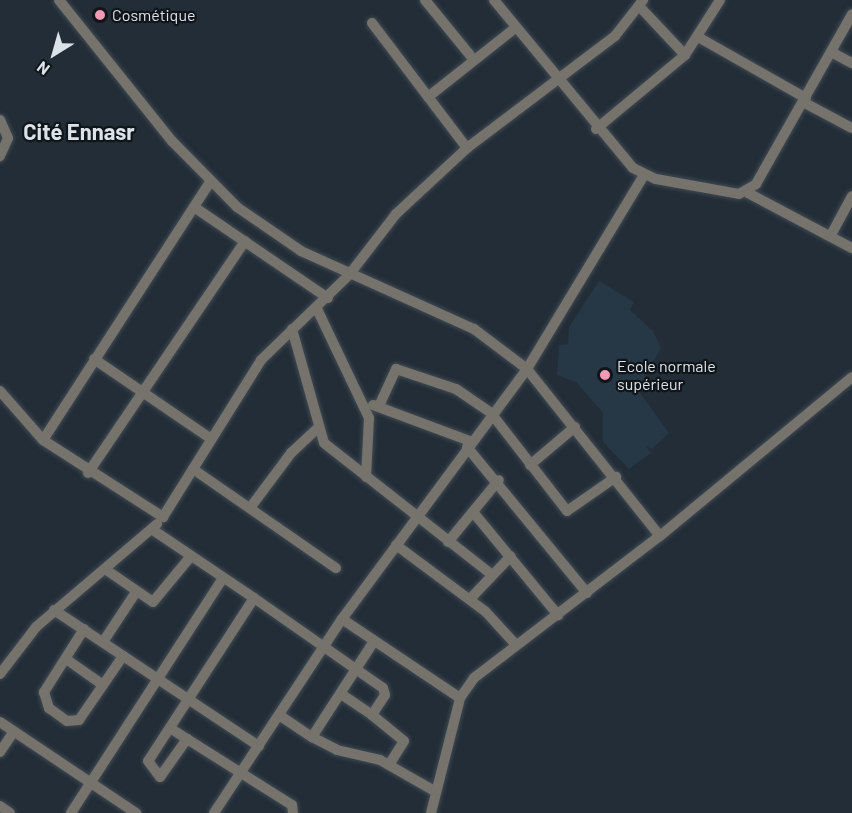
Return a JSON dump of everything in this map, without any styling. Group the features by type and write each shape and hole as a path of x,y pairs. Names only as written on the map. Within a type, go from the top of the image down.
{"street":[{"path":"59,0 210,182 279,238 349,275 474,329 527,369 616,477 660,536"},
{"path":"425,0 474,60"},
{"path":"494,0 596,129 644,175 710,191 748,193 852,248"},
{"path":"596,129 685,55 720,0"},
{"path":"0,674 54,610 153,530 261,360 328,298 349,275 396,214 466,148 560,81 615,36 641,3 685,55"},
{"path":"748,193 852,14"},
{"path":"372,23 466,148"},
{"path":"428,97 515,28"},
{"path":"698,37 852,128"},
{"path":"831,52 852,63"},
{"path":"0,120 8,138 0,156"},
{"path":"214,813 342,619 468,444 527,369 644,175"},
{"path":"43,440 210,182"},
{"path":"831,235 852,196"},
{"path":"194,207 328,298"},
{"path":"88,473 245,241"},
{"path":"317,309 364,404 371,437 366,477"},
{"path":"292,329 317,429 324,443 491,574"},
{"path":"94,359 210,438"},
{"path":"380,406 389,377 401,369 456,389 491,413 567,511 616,477"},
{"path":"431,813 460,698 474,678 660,536 852,377"},
{"path":"0,391 43,440 88,473 163,517"},
{"path":"364,404 380,406 468,444 587,593"},
{"path":"531,465 575,427"},
{"path":"250,508 291,453 317,429"},
{"path":"193,469 336,568"},
{"path":"448,542 499,480"},
{"path":"472,512 558,615"},
{"path":"153,530 357,669 385,692 372,715"},
{"path":"396,545 470,599 516,645"},
{"path":"105,569 149,601 158,600 191,556"},
{"path":"470,599 491,574 511,556"},
{"path":"71,813 223,578"},
{"path":"103,642 136,592"},
{"path":"188,739 160,777 147,763 254,598"},
{"path":"54,610 259,746"},
{"path":"342,619 460,698"},
{"path":"84,629 42,695 49,708 77,721 123,656"},
{"path":"312,737 374,641"},
{"path":"66,659 104,685"},
{"path":"340,694 404,737 389,765"},
{"path":"279,715 312,737 389,765 436,792"},
{"path":"0,722 136,813"},
{"path":"170,728 292,805 293,813"},
{"path":"0,752 14,732"},
{"path":"0,806 10,813"}],"shaded area":[{"name":"Ecole normale supérieur","path":"599,281 634,302 630,310 653,331 661,348 638,390 669,433 652,449 646,446 651,453 629,469 603,442 603,413 576,382 557,375 559,345 568,344 569,327"}],"place":[{"name":"Cosmétique","path":"100,15"},
{"name":"Ecole normale supérieur","path":"605,375"}],"district":[{"name":"Cité Ennasr","path":"79,132"}]}
